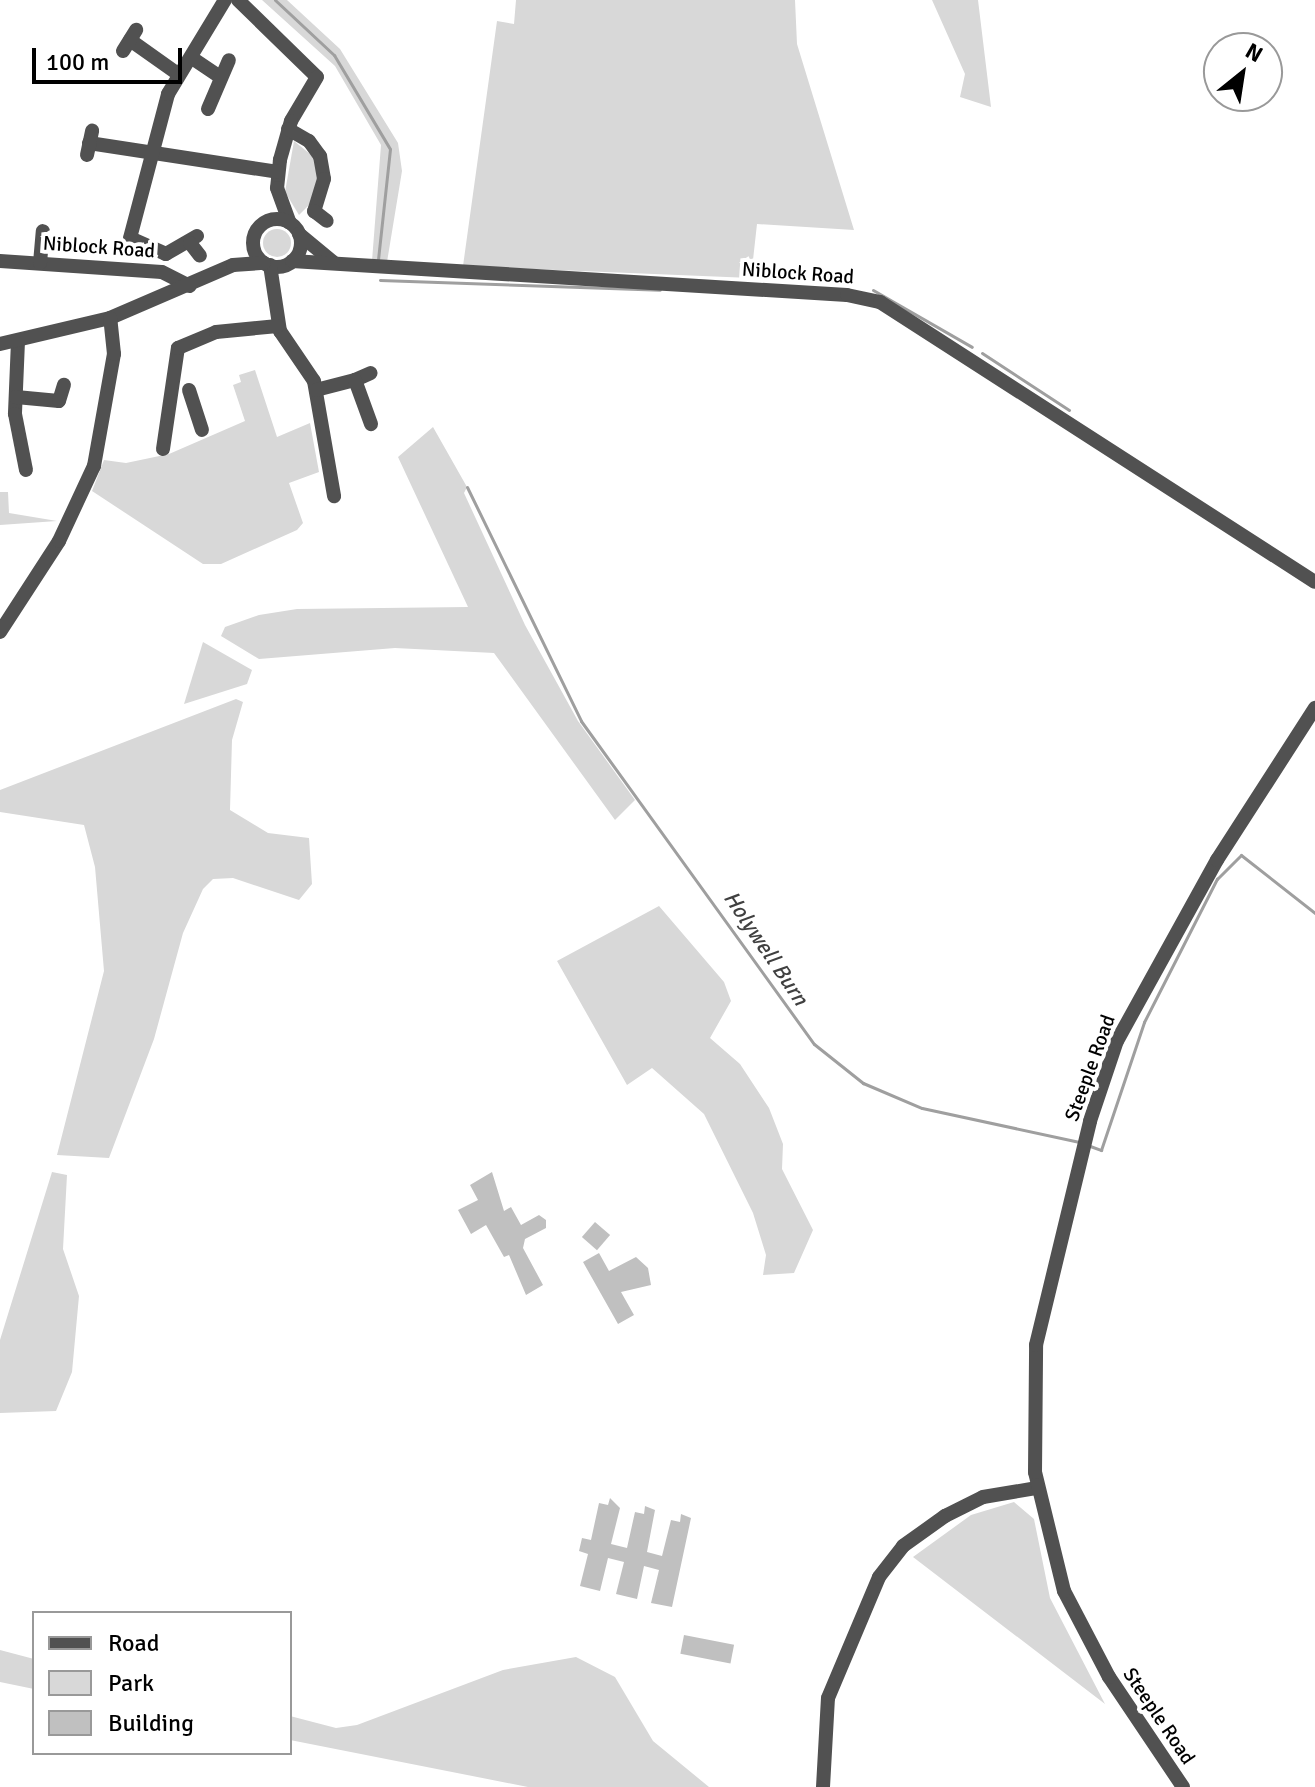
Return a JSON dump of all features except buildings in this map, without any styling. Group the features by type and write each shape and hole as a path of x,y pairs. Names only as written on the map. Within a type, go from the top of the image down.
{"street":[{"path":"200,256 194,240 166,254 130,238 152,152 178,74 192,58 225,0"},
{"path":"0,344 110,318 190,286 233,265 258,231 277,188 288,129 317,77 238,0"},
{"path":"130,40 178,74"},
{"path":"192,58 220,77"},
{"path":"208,109 229,60"},
{"path":"288,129 309,141 320,156 324,179 314,211 327,221"},
{"path":"89,143 278,172"},
{"path":"277,188 294,229 291,261 278,294"},
{"path":"258,231 294,229 340,267"},
{"path":"40,263 43,231"},
{"path":"258,231 278,294 278,326 309,369 316,390 335,487"},
{"name":"Niblock Road","path":"0,261 162,272 190,286"},
{"name":"Niblock Road","path":"233,265 291,261 340,267 847,295 880,302 1315,582"},
{"path":"0,632 68,526 94,466 114,354 110,318"},
{"path":"163,449 171,363 181,344 216,332 278,326"},
{"path":"18,341 16,397 8,414 26,470"},
{"path":"316,390 371,373"},
{"path":"355,380 371,424"},
{"path":"16,397 59,401 64,385"},
{"path":"189,390 202,430"},
{"path":"167,414 196,412"},
{"name":"Steeple Road","path":"1183,1787 1083,1631 1064,1591 1037,1488 1036,1345 1085,1142 1107,1067 1137,1001 1315,708"},
{"path":"823,1787 828,1698 879,1577 903,1546 945,1516 983,1497 1037,1488"}],"green space":[{"path":"262,0 287,0 340,49 398,143 402,171 387,262 372,261 381,145 335,66"},
{"path":"516,0 795,0 797,44 854,230 757,224 751,278 463,266 497,21 514,24"},
{"path":"932,0 978,0 991,107 960,97 965,74"},
{"path":"294,141 315,158 319,178 314,200 299,215 285,192"},
{"path":"277,229 287,233 291,243 287,253 277,257 267,253 263,243 267,233"},
{"path":"255,370 277,437 310,423 319,472 289,483 303,523 297,530 221,564 203,564 92,491 104,460 126,463 169,454 245,421 233,385 241,382 239,375"},
{"path":"433,427 467,487 464,493 525,625 578,721 635,800 615,820 494,653 395,648 259,659 221,636 225,627 259,615 297,609 468,607 398,457"},
{"path":"0,492 8,492 9,513 57,521 0,525"},
{"path":"203,642 252,670 247,684 184,704"},
{"path":"236,699 243,702 232,740 230,810 268,833 309,838 312,884 299,900 233,878 213,879 203,889 183,933 154,1039 109,1158 57,1155 104,971 95,867 84,825 0,812 0,790"},
{"path":"659,906 724,982 731,1001 710,1038 740,1064 769,1108 783,1144 782,1169 813,1230 794,1273 763,1275 766,1255 753,1213 704,1114 652,1068 627,1085 557,961"},
{"path":"52,1172 67,1175 63,1249 79,1296 72,1372 56,1411 0,1413 0,1340"},
{"path":"1014,1502 1034,1519 1050,1598 1105,1704 913,1557 971,1515"},
{"path":"0,1650 32,1658 32,1689 0,1682"},
{"path":"576,1657 615,1677 653,1741 709,1787 528,1787 292,1740 292,1717 336,1728 357,1725 503,1670"}],"waterway":[{"name":"Holywell Burn","path":"275,0 334,55 390,149 378,260"},
{"path":"380,280 660,290"},
{"path":"873,290 972,347"},
{"path":"982,353 1069,410"},
{"path":"467,487 581,721 814,1044 863,1083 922,1108 1079,1142"},
{"name":"Holywell Burn","path":"1090,1146 1101,1150 1144,1022 1217,879 1241,855 1315,913"}]}
